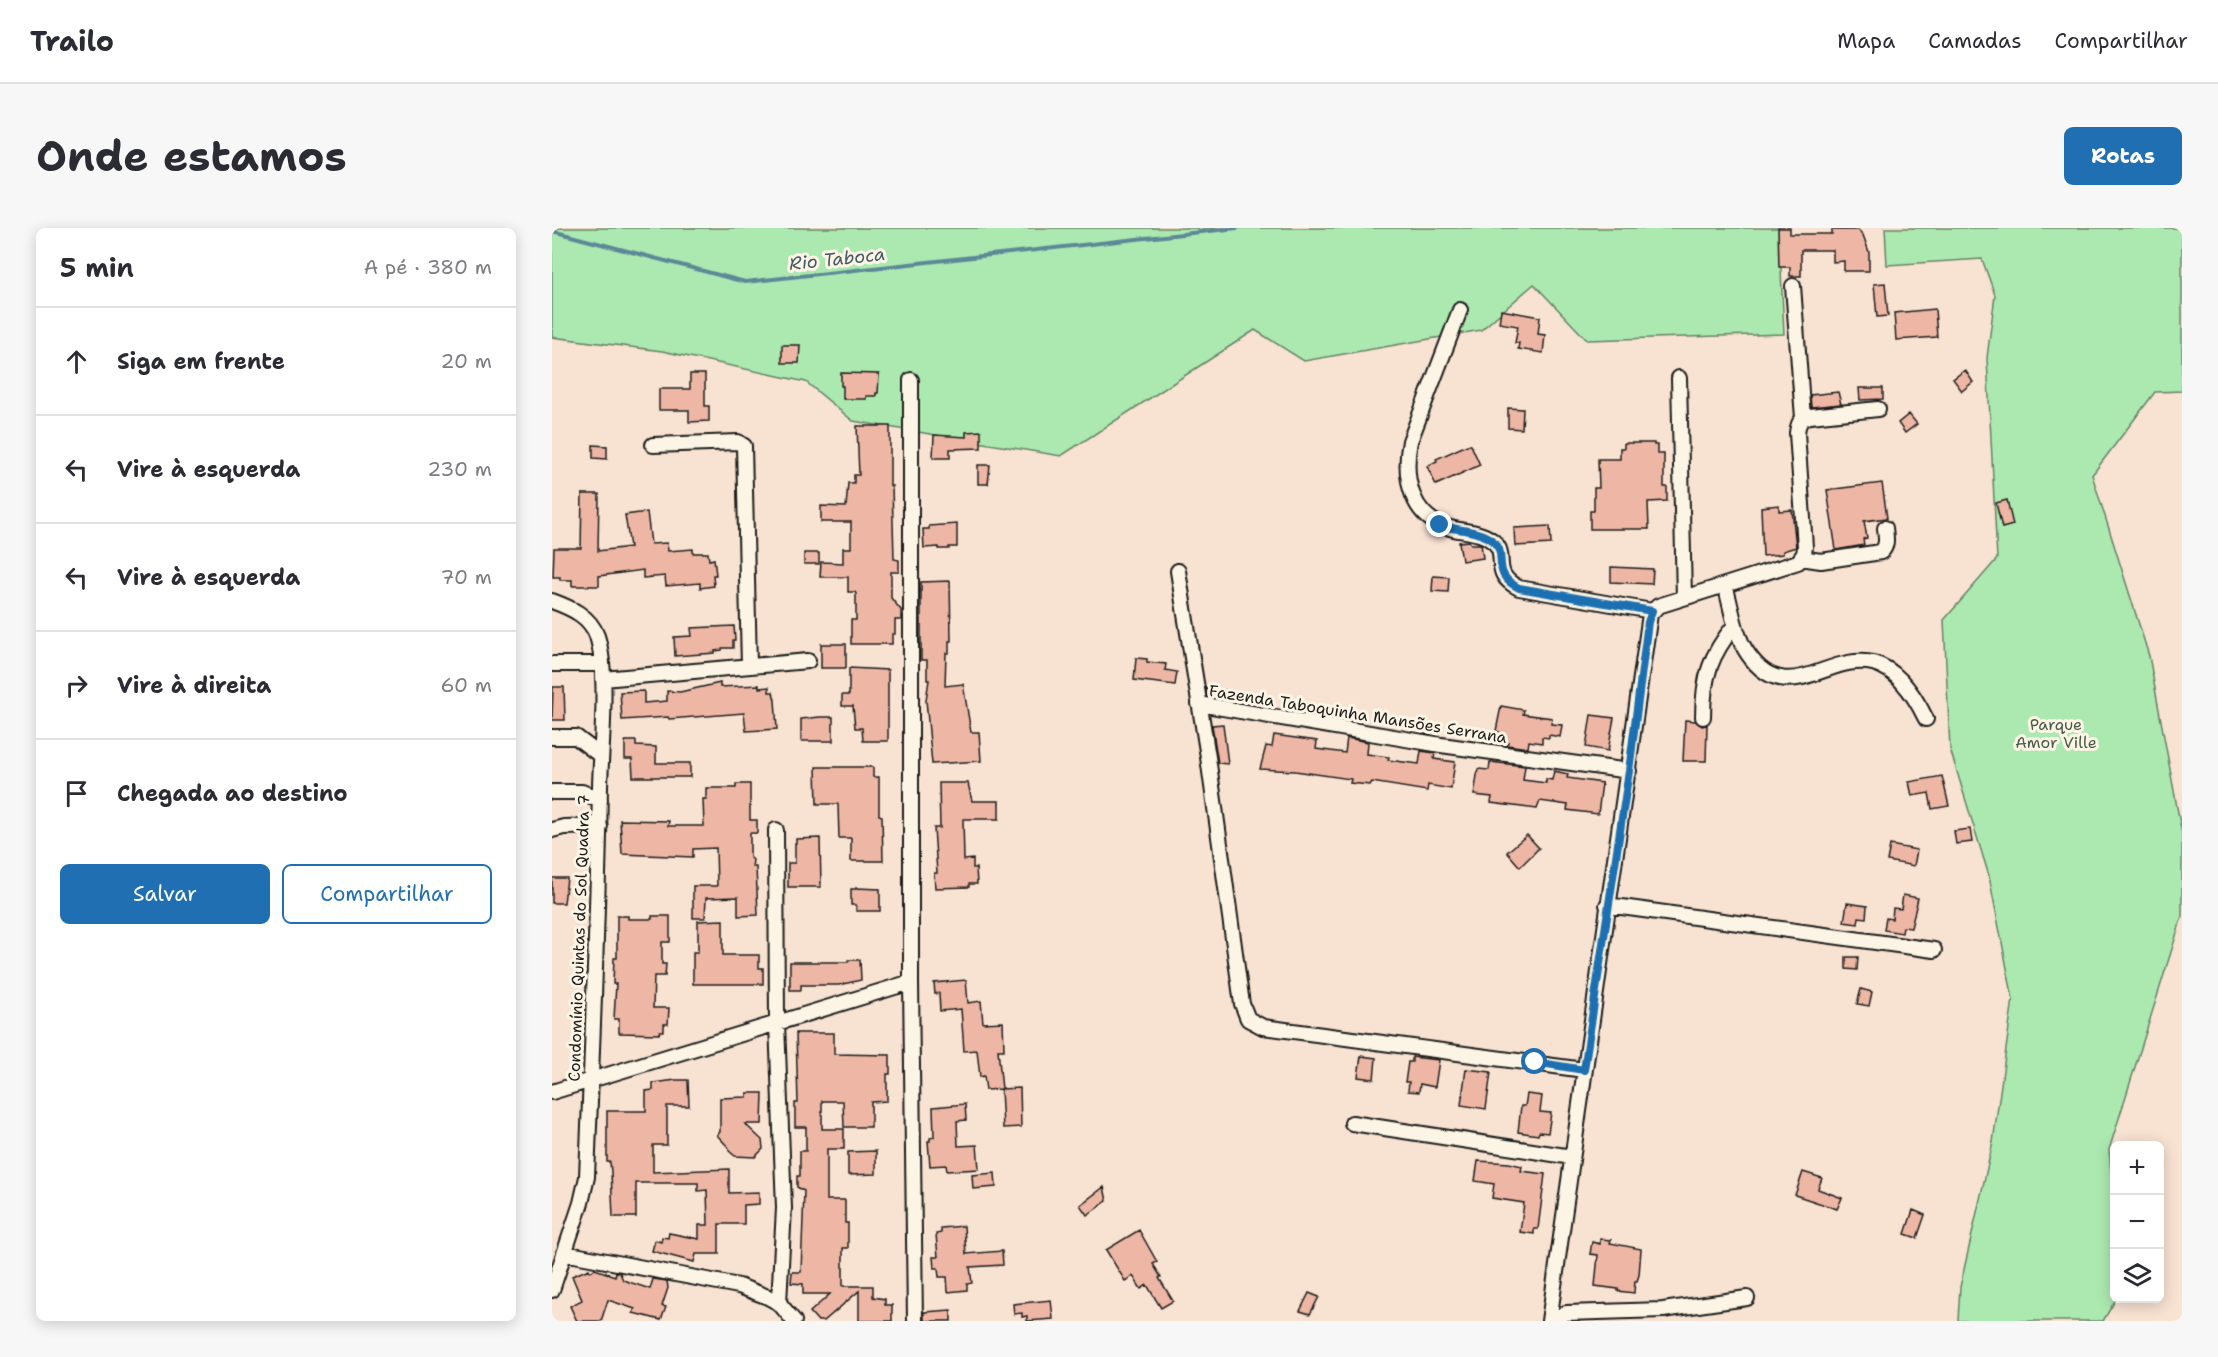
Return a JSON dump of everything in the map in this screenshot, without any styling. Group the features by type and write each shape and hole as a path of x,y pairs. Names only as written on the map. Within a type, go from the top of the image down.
{"street":[{"path":"1549,1321 1607,905 1629,771 1648,622 1652,611 1658,606 1790,565 1801,558 1805,547 1797,433 1803,418 1793,286"},
{"path":"1460,310 1410,441 1408,454 1410,484 1418,508 1431,521 1485,536 1494,542 1498,547 1501,573 1510,584 1519,588 1652,611"},
{"path":"1679,378 1684,598"},
{"path":"911,380 911,982 915,1321"},
{"path":"1803,418 1878,409"},
{"path":"652,445 738,442 744,446 749,666"},
{"path":"1801,558 1821,561 1881,552 1886,543 1885,528"},
{"path":"1178,570 1199,704"},
{"path":"1725,585 1735,625 1749,655 1774,677 1798,680 1841,664 1862,660 1873,663 1886,668 1898,677 1915,698 1926,719"},
{"name":"Condomínio Quintas do Sol Quadra 7","path":"552,601 575,610 584,617 596,634 603,679 600,826 585,1188 552,1290"},
{"path":"1703,717 1703,690 1706,676 1718,648 1735,625"},
{"path":"552,664 601,660"},
{"path":"603,679 808,661"},
{"name":"Fazenda Taboquinha Mansões Serrana","path":"1584,1070 1263,1027 1248,1019 1242,1004 1199,704 1429,743 1629,771"},
{"path":"552,737 576,737 601,756"},
{"path":"552,792 582,792 600,800"},
{"path":"552,830 564,827 600,826"},
{"path":"776,830 777,1023 784,1208 779,1303"},
{"path":"1607,905 1934,950"},
{"path":"552,1092 911,982"},
{"path":"1352,1123 1572,1157"},
{"path":"564,1253 739,1286 768,1296 779,1303 794,1321"},
{"path":"1549,1321 1566,1313 1663,1310 1747,1298"}],"green space":[{"path":"552,228 1779,228 1784,334 1587,340 1534,284 1481,330 1304,361 1255,330 1061,456 853,421 806,382 662,351 552,337"},
{"name":"Parque Amor Ville","path":"1885,228 2182,228 2182,391 2155,392 2092,475 2149,656 2182,834 2182,917 2110,1141 2110,1303 2114,1303 2103,1321 1958,1321 1960,1287 1993,1142 2013,999 1989,876 1950,749 1944,620 1997,559 1987,358 1995,295 1982,259 1887,265"}],"building":[{"path":"1778,228 1790,228 1790,234 1832,234 1832,230 1858,230 1863,235 1869,252 1869,271 1844,271 1844,261 1833,262 1833,250 1801,250 1801,276 1790,276 1790,267 1779,267"},
{"path":"1885,283 1888,316 1877,317 1874,284"},
{"path":"1935,309 1937,337 1896,340 1894,313"},
{"path":"1501,310 1540,317 1538,334 1545,335 1543,353 1518,349 1519,343 1515,343 1518,326 1499,323"},
{"path":"782,345 800,345 799,363 782,363"},
{"path":"1965,370 1973,382 1962,391 1953,379"},
{"path":"841,373 879,374 878,393 876,396 866,396 866,399 843,399"},
{"path":"690,374 705,374 705,406 709,406 709,421 689,422 689,410 659,410 659,389 690,389"},
{"path":"1859,388 1883,388 1883,399 1860,400"},
{"path":"1838,392 1841,404 1811,407 1810,395"},
{"path":"1508,408 1523,409 1522,429 1508,428"},
{"path":"1909,414 1917,424 1905,433 1898,423"},
{"path":"857,426 890,426 890,486 892,486 894,559 899,560 899,572 891,572 891,598 901,610 901,620 895,620 892,644 851,644 851,620 856,620 856,594 848,592 848,577 820,577 821,562 843,563 843,548 851,548 851,522 821,522 821,506 846,507 848,483 854,483 854,475 859,475"},
{"path":"981,431 981,448 950,449 950,458 933,458 934,435 966,437 966,432"},
{"path":"1624,443 1654,443 1657,445 1657,454 1664,454 1664,487 1667,487 1667,501 1648,502 1649,529 1590,529 1590,511 1594,511 1594,488 1599,488 1598,459 1620,459 1620,448 1624,448"},
{"path":"593,445 607,446 607,459 593,458"},
{"path":"1471,445 1480,465 1436,485 1427,466 1437,461 1436,459"},
{"path":"978,465 990,465 988,484 978,484"},
{"path":"1882,483 1887,518 1864,521 1867,538 1863,539 1864,545 1836,550 1827,490"},
{"path":"582,494 599,494 598,551 630,547 625,515 647,512 651,544 667,543 668,551 693,549 693,553 708,553 709,560 714,559 716,575 713,575 714,586 700,588 700,583 666,586 665,576 643,578 643,570 599,576 599,586 572,586 572,580 560,580 560,577 553,577 554,548 581,548"},
{"path":"2007,500 2013,525 2002,528 1996,503"},
{"path":"1779,505 1779,511 1792,510 1796,547 1783,551 1783,554 1763,556 1761,507"},
{"path":"957,524 957,547 924,548 923,529 929,529 929,526"},
{"path":"1550,526 1551,544 1515,546 1514,528"},
{"path":"1469,541 1471,544 1481,544 1483,558 1462,561 1459,542"},
{"path":"804,553 819,553 819,564 804,564"},
{"path":"1611,567 1653,569 1652,584 1611,582"},
{"path":"1433,576 1449,577 1448,592 1432,591"},
{"path":"950,581 951,641 949,641 949,653 946,653 945,686 963,684 971,732 979,732 981,761 932,764 926,700 929,680 927,680 927,660 921,660 921,582"},
{"path":"734,626 733,648 722,648 715,653 675,656 674,637 692,636 691,628"},
{"path":"821,644 846,644 846,668 821,668"},
{"path":"1136,658 1166,664 1165,670 1177,672 1175,685 1134,680"},
{"path":"849,668 888,670 888,741 863,741 862,728 855,728 853,706 842,706 842,695 849,695"},
{"path":"720,683 720,687 759,685 759,688 769,687 769,692 773,692 775,700 777,729 746,731 744,713 622,720 620,692 644,691 644,703 667,701 667,691 680,692"},
{"path":"553,687 564,687 565,720 552,720"},
{"path":"1206,687 1230,691 1229,700 1207,696"},
{"path":"1501,706 1524,710 1523,714 1552,718 1551,724 1562,725 1560,737 1549,735 1549,738 1542,737 1542,743 1529,741 1528,748 1497,741 1499,732 1496,731"},
{"path":"1591,715 1614,718 1608,751 1586,747"},
{"path":"833,717 833,741 801,741 801,719"},
{"path":"1685,720 1695,721 1702,726 1707,725 1706,761 1683,761"},
{"path":"1223,724 1228,764 1218,763 1212,725"},
{"path":"1274,735 1317,741 1316,749 1345,753 1347,738 1368,742 1367,754 1389,757 1388,760 1419,764 1421,751 1435,753 1434,759 1455,762 1451,789 1428,785 1427,791 1372,782 1370,785 1350,783 1351,779 1295,771 1260,769 1266,746 1272,747"},
{"path":"625,741 636,741 636,746 656,747 656,763 690,763 690,777 633,777 632,759 625,759"},
{"path":"1490,762 1525,766 1523,780 1546,783 1546,779 1552,780 1554,771 1568,774 1567,778 1602,783 1598,814 1567,810 1568,805 1540,801 1537,809 1491,803 1492,797 1474,795 1478,769 1489,770"},
{"path":"816,767 873,767 873,777 879,777 879,815 882,816 883,861 851,861 851,838 839,838 838,804 817,804"},
{"path":"1942,776 1949,806 1932,809 1929,793 1912,796 1909,782"},
{"path":"939,783 968,783 972,801 999,801 999,819 963,819 964,860 973,859 973,868 976,868 977,884 969,884 969,887 935,888 934,873 937,873 934,828 940,828"},
{"path":"736,784 750,784 750,820 757,820 757,833 750,833 750,857 753,860 752,867 756,867 758,915 738,916 738,897 706,898 705,918 693,918 693,886 717,886 716,848 693,849 693,857 622,854 620,820 669,821 668,826 704,826 703,799 706,799 706,788 736,788"},
{"path":"1970,829 1972,842 1956,844 1954,831"},
{"path":"1527,835 1539,848 1520,867 1507,852"},
{"path":"820,838 821,887 788,887 788,863 795,863 796,839"},
{"path":"1890,845 1917,850 1914,866 1887,861"},
{"path":"552,878 567,878 564,903 552,903"},
{"path":"851,889 880,889 880,911 856,911 856,905 851,905"},
{"path":"1903,895 1918,898 1911,928 1903,927 1902,933 1884,930 1886,918 1892,919 1893,908 1901,909"},
{"path":"1847,903 1867,906 1866,918 1859,917 1858,924 1844,922"},
{"path":"617,916 628,916 628,919 652,919 652,916 670,916 670,942 662,942 662,964 666,964 665,976 654,976 653,1008 669,1008 668,1024 664,1024 664,1031 660,1031 659,1034 619,1033 619,1019 614,1019 616,984 613,984 614,958 617,958"},
{"path":"723,920 723,955 759,955 759,968 763,968 763,984 693,984 693,952 698,952 698,921"},
{"path":"1846,957 1858,957 1857,970 1846,969"},
{"path":"848,960 860,960 861,980 839,985 801,985 801,990 790,990 790,962 848,962"},
{"path":"966,980 968,1003 981,1001 983,1023 1003,1022 1004,1050 998,1050 1002,1089 986,1090 984,1076 980,1077 977,1050 964,1051 961,1009 940,1011 939,993 935,994 934,983"},
{"path":"1861,989 1872,992 1869,1006 1857,1004"},
{"path":"796,1033 834,1033 834,1054 890,1055 887,1101 871,1102 871,1127 844,1127 843,1101 822,1101 822,1129 844,1129 844,1149 827,1149 827,1200 845,1200 845,1223 848,1223 848,1248 843,1248 843,1286 873,1286 873,1297 885,1299 885,1305 892,1305 892,1321 859,1321 859,1291 824,1321 818,1321 810,1312 830,1294 803,1294 803,1284 791,1283 792,1272 801,1272 804,1191 797,1187 797,1176 800,1176 800,1151 806,1151 806,1127 795,1127 795,1103 798,1103"},
{"path":"1361,1056 1376,1058 1374,1079 1358,1077"},
{"path":"1412,1057 1439,1060 1435,1087 1420,1084 1419,1092 1408,1091 1409,1082 1405,1082 1408,1062 1412,1062"},
{"path":"1466,1069 1491,1072 1486,1109 1461,1105"},
{"path":"688,1080 689,1106 667,1106 667,1145 653,1145 653,1172 729,1169 729,1193 759,1192 759,1204 744,1205 744,1224 719,1224 719,1254 696,1254 694,1262 652,1251 655,1240 661,1242 662,1237 668,1238 669,1233 699,1239 699,1225 708,1225 707,1190 698,1191 698,1183 636,1183 636,1217 613,1217 610,1162 607,1162 607,1111 646,1111 646,1091 653,1090 653,1083"},
{"path":"1020,1088 1021,1127 1003,1128 1001,1089"},
{"path":"747,1093 763,1093 762,1124 745,1124 762,1140 763,1149 755,1157 735,1156 717,1135 720,1132 720,1098 747,1097"},
{"path":"1527,1094 1542,1096 1540,1112 1551,1113 1548,1133 1539,1132 1538,1135 1518,1132 1521,1106 1525,1106"},
{"path":"965,1104 966,1120 957,1121 958,1146 977,1145 979,1169 947,1171 946,1165 930,1166 928,1141 934,1137 933,1107"},
{"path":"876,1151 876,1174 848,1175 848,1152"},
{"path":"1478,1161 1509,1163 1522,1166 1521,1171 1545,1174 1538,1229 1534,1229 1534,1234 1520,1232 1524,1203 1492,1198 1494,1184 1475,1181"},
{"path":"1803,1172 1822,1178 1818,1189 1842,1198 1837,1209 1795,1195"},
{"path":"995,1173 996,1187 973,1189 972,1175"},
{"path":"1104,1187 1107,1201 1087,1215 1080,1205"},
{"path":"1913,1210 1925,1215 1917,1238 1905,1234"},
{"path":"964,1226 966,1254 1002,1251 1003,1265 970,1267 972,1283 967,1284 967,1290 948,1292 947,1277 939,1277 938,1268 934,1268 933,1257 938,1257 936,1234 941,1233 941,1228"},
{"path":"1139,1230 1157,1262 1153,1264 1161,1277 1159,1278 1173,1301 1161,1308 1147,1285 1141,1289 1133,1276 1125,1281 1106,1250"},
{"path":"1600,1239 1641,1249 1639,1275 1635,1281 1634,1293 1595,1286 1598,1255 1590,1254 1592,1242 1600,1244"},
{"path":"589,1269 590,1272 595,1269 615,1276 616,1272 620,1273 623,1280 650,1289 653,1279 667,1281 668,1288 662,1306 666,1307 661,1320 633,1313 635,1309 608,1300 601,1321 577,1321 570,1306 582,1300 572,1276"},
{"path":"1309,1293 1319,1297 1310,1314 1300,1311"},
{"path":"1051,1300 1053,1319 1027,1321 1027,1316 1022,1317 1022,1313 1014,1314 1013,1304"},
{"path":"951,1310 951,1321 924,1321 924,1312"}],"waterway":[{"name":"Rio Taboca","path":"552,231 745,282 1237,228"}],"route":[{"path":"1440,525 1485,536 1494,542 1498,547 1501,573 1510,584 1519,588 1652,611 1648,622 1629,771 1607,905 1584,1070 1535,1062"}]}
